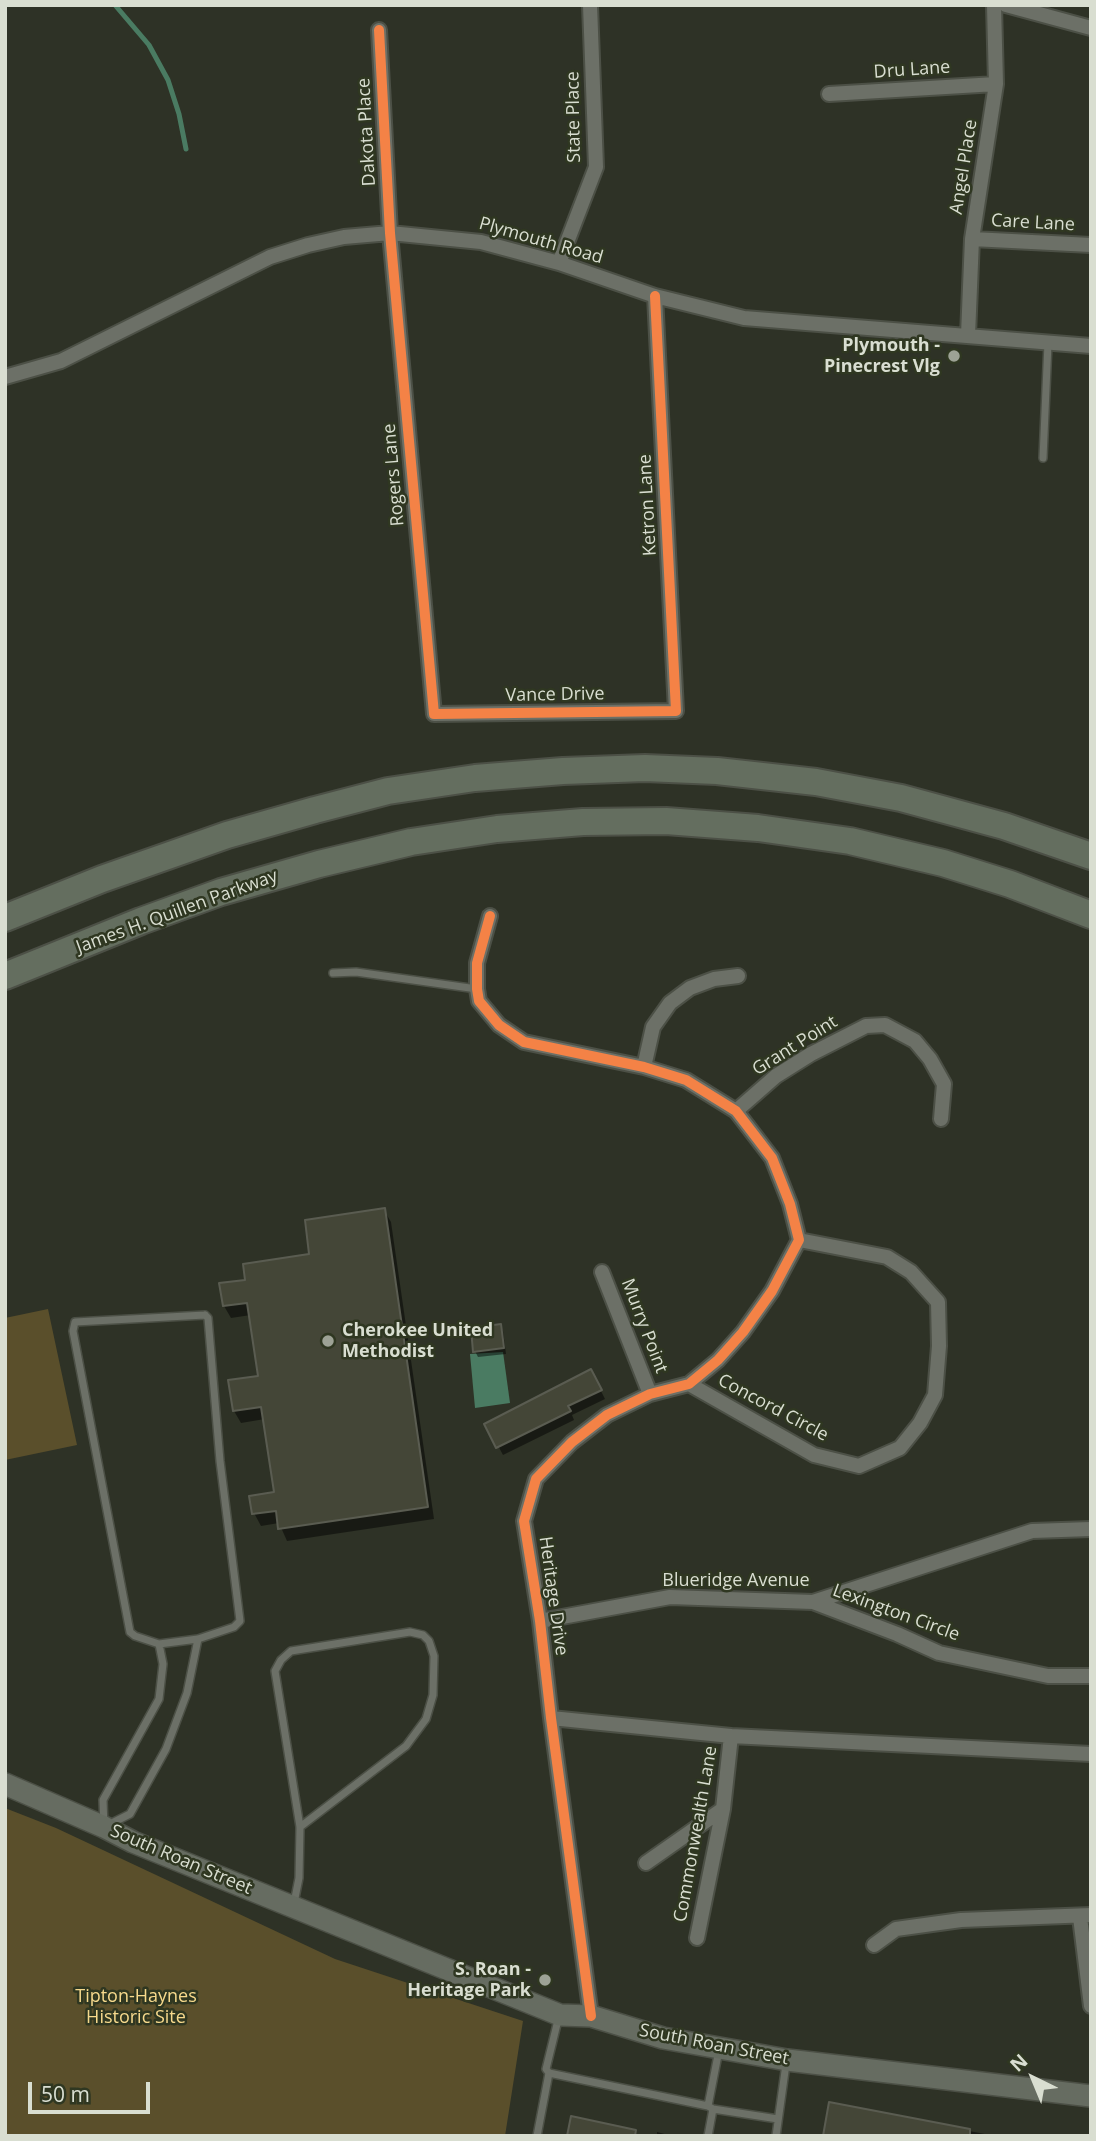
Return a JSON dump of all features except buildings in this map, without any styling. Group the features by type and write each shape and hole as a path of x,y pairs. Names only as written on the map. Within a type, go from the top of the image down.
{"highway":[{"path":"5,918 152,861 227,835 314,810 413,788 475,778 563,771 645,768 693,770 816,782 901,797 1004,826 1091,856"},
{"name":"James H. Quillen Parkway","path":"5,976 221,892 319,864 411,842 497,829 583,822 666,821 758,828 850,841 977,873 1091,915"}],"main road":[{"name":"South Roan Street","path":"5,1784 133,1842 560,2015 591,2016 663,2038 787,2060 1091,2096"}],"street":[{"name":"State Place","path":"559,263 596,167 590,5"},
{"name":"Angel Place","path":"968,335 972,239 996,84 994,5"},
{"path":"1006,5 1091,28"},
{"name":"Dakota Place","path":"379,30 390,233"},
{"name":"Dru Lane","path":"829,94 996,84"},
{"name":"Plymouth Road","path":"5,377 61,361 270,257 344,237 390,233 481,242 559,263 655,296 744,318 1091,346"},
{"name":"Rogers Lane","path":"390,233 433,714"},
{"name":"Care Lane","path":"972,239 1091,245"},
{"name":"Ketron Lane","path":"655,296 676,712"},
{"name":"Vance Drive","path":"433,714 676,712"},
{"path":"491,916 477,963 477,989 479,1001 499,1025 524,1042 644,1067 686,1080 736,1111 772,1158 790,1204 799,1240"},
{"path":"644,1067 653,1027 670,1003 690,988 714,979 738,976"},
{"name":"Grant Point","path":"736,1111 776,1076 820,1049 866,1026 885,1025 915,1041 930,1059 944,1084 941,1119"},
{"name":"Heritage Drive","path":"591,2016 540,1621 524,1521 536,1479 572,1442 607,1415 650,1394 689,1384 718,1360 743,1332 772,1291 799,1240"},
{"name":"Concord Circle","path":"689,1384 814,1455 859,1466 900,1448 920,1423 935,1395 939,1346 938,1302 911,1272 887,1257 799,1240"},
{"name":"Murry Point","path":"602,1272 650,1394"},
{"name":"Blueridge Avenue","path":"540,1621 670,1597 813,1602 1032,1531 1091,1529"},
{"name":"Lexington Circle","path":"813,1602 939,1653 1048,1676 1091,1676"},
{"path":"551,1718 732,1736 1091,1754"},
{"name":"Commonwealth Lane","path":"697,1938 723,1810 732,1736"},
{"path":"646,1863 723,1810"},
{"path":"874,1945 896,1929 961,1920 1086,1916 1091,2006"}],"lane":[{"path":"1043,458 1048,342"},
{"path":"333,973 356,972 477,989"},
{"path":"205,1314 208,1318 220,1461 240,1621 234,1628 198,1639 159,1644 130,1632 76,1344 75,1322 205,1314"},
{"path":"294,1907 299,1878 300,1827 275,1671 281,1660 291,1651 410,1632 423,1635 429,1641 434,1657 433,1695 426,1719 406,1746 300,1827"},
{"path":"159,1644 163,1664 159,1699 103,1800 104,1827 130,1814 166,1749 187,1693 198,1639"},
{"path":"537,2136 549,2073 546,2069 560,2015"},
{"path":"708,2136 719,2046"},
{"path":"776,2136 787,2060"},
{"path":"549,2073 710,2108 778,2119"}],"green space":[{"path":"48,1309 77,1445 5,1460 5,1318"},
{"name":"Tipton-Haynes Historic Site","path":"5,1808 56,1828 335,1959 523,2021 505,2136 5,2136"}],"shaded area":[{"path":"503,1352 510,1403 475,1408 470,1354"}],"waterway":[{"path":"115,5 149,45 168,80 186,149"}],"cycle path":[{"path":"379,30 390,233 434,714 676,711 655,296"},
{"path":"490,916 477,963 477,989 479,1001 499,1025 524,1042 644,1067 686,1080 736,1111 772,1158 790,1204 799,1240 772,1291 743,1332 718,1360 689,1384 650,1394 607,1415 572,1442 536,1479 524,1521 540,1621 591,2016"}],"place":[{"name":"Plymouth - Pinecrest Vlg","path":"954,356"},
{"name":"Cherokee United Methodist","path":"328,1341"},
{"name":"S. Roan - Heritage Park","path":"545,1980"}]}
